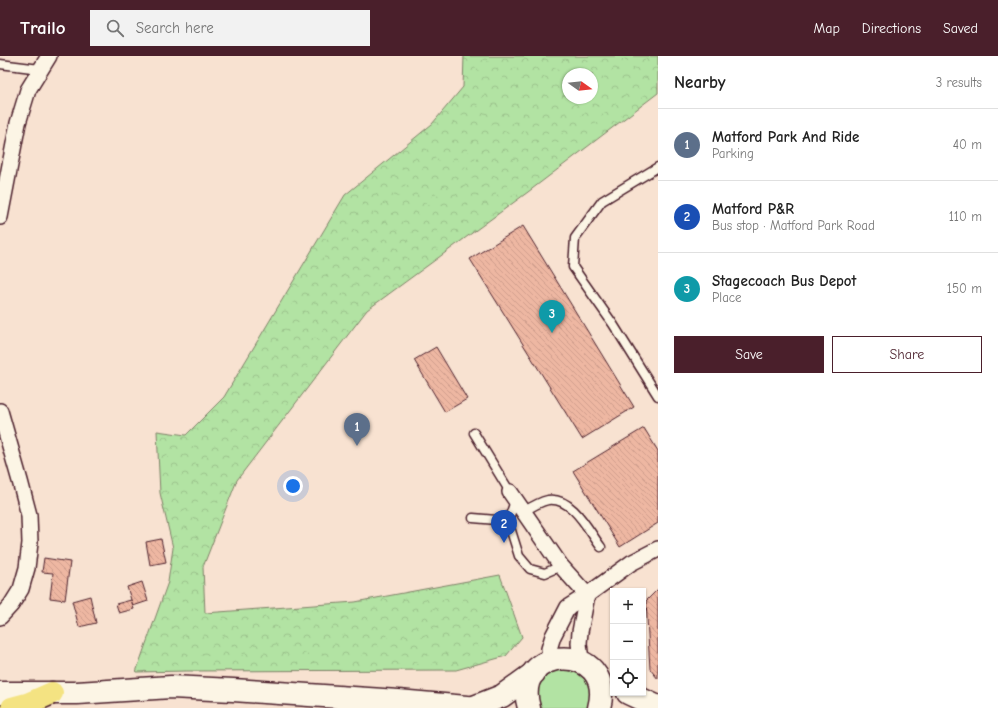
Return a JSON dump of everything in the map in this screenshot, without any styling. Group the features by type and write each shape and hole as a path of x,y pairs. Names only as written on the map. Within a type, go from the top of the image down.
{"main road":[{"path":"0,693 52,694 171,687 398,701 476,708 502,696 551,659 568,658 581,661 605,683 601,693 599,708"},
{"path":"529,708 527,691 529,682 534,673"},
{"path":"0,704 19,702 20,706 52,694"},
{"path":"634,696 658,707"}],"street":[{"path":"0,217 18,123 28,90 49,56"},
{"path":"0,411 28,515 30,543 27,568 21,589 11,605 0,617"},
{"path":"516,502 561,566 588,594"},
{"path":"551,659 549,649 556,628 568,607 631,563 658,549"},
{"path":"581,661 579,643 580,632 588,594"}],"lane":[{"path":"0,64 40,69"},
{"path":"658,167 602,201 575,238 573,267 613,324 658,396"},
{"path":"474,433 516,502"},
{"path":"516,502 538,504 549,500 562,501 574,509 601,547"},
{"path":"516,502 508,521 519,556 530,569 545,573 561,566"},
{"path":"473,518 508,521"}],"green space":[{"path":"464,56 658,56 658,93 528,192 367,310 237,480 203,567 205,613 355,602 500,575 522,637 506,656 456,670 136,672 168,582 173,548 160,493 157,431 186,435 224,397 345,195 432,124 463,87"},
{"path":"564,669 577,674 587,682 591,694 588,708 540,708 538,702 538,690 542,681 549,674"}],"building":[{"path":"523,226 634,407 582,439 470,259"},
{"path":"436,347 467,399 445,412 414,360"},
{"path":"644,428 658,451 658,523 620,547 573,471"},
{"path":"161,539 166,562 150,565 146,542"},
{"path":"44,558 70,562 65,600 50,598 53,573 42,572"},
{"path":"142,582 148,601 133,606 127,587"},
{"path":"658,589 658,679 650,669 646,601"},
{"path":"90,596 96,623 79,627 72,601"},
{"path":"131,600 134,609 119,613 116,604"}],"place":[{"name":"Stagecoach Bus Depot","path":"552,333"},
{"name":"Matford Park And Ride","path":"357,446"},
{"name":"Matford P&R","path":"504,543"}]}
